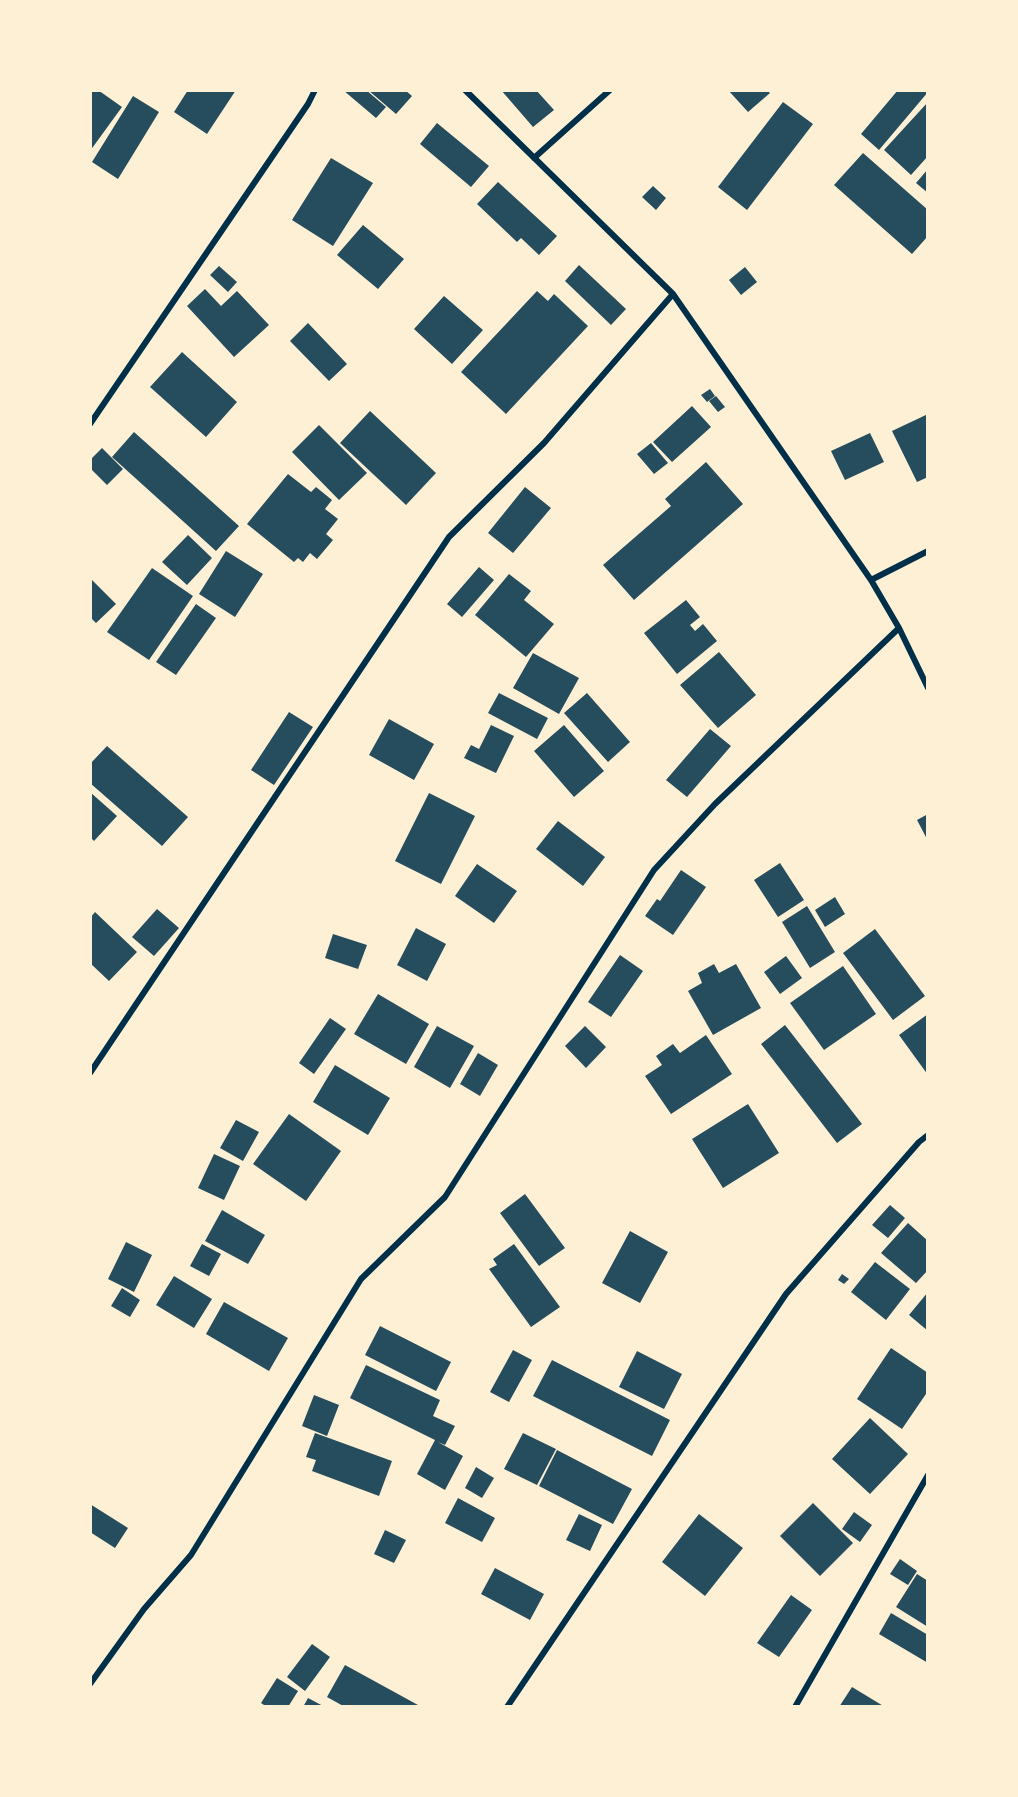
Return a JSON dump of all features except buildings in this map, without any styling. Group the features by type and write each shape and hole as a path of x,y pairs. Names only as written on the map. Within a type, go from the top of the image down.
{"street":[{"path":"90,424 308,104 315,90"},
{"path":"465,90 673,294 871,580 899,628 928,688"},
{"path":"534,158 610,90"},
{"path":"90,1073 449,537 544,442 673,294"},
{"path":"871,580 928,550"},
{"path":"90,1684 144,1609 191,1555 362,1279 445,1197 654,870 715,804 899,628"},
{"path":"507,1707 786,1294 919,1142 928,1135"},
{"path":"795,1707 928,1475"}]}
